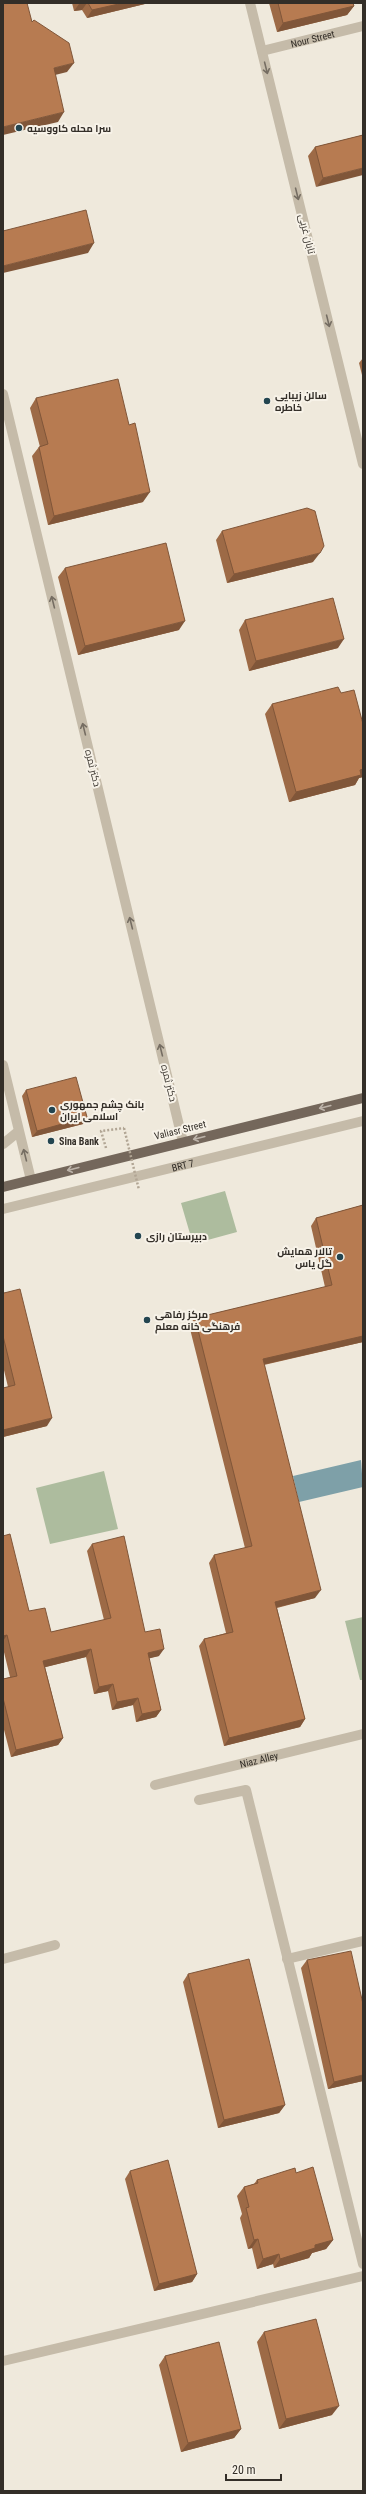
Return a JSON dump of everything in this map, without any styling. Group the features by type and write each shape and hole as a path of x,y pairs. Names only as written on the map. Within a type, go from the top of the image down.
{"main road":[{"name":"Valiasr Street","path":"3,1187 363,1098"}],"street":[{"name":"تابان غربی","path":"250,3 363,464"},
{"name":"Nour Street","path":"262,51 363,26"},
{"name":"دکتر ثمره","path":"3,394 183,1142"},
{"path":"3,1065 31,1180"},
{"name":"BRT 7","path":"3,1209 363,1121"},
{"path":"3,1144 19,1131"},
{"name":"Niaz Alley","path":"155,1785 363,1734"},
{"path":"199,1800 246,1790 363,2264"},
{"path":"288,1959 363,1941"},
{"path":"3,1959 55,1945"},
{"path":"3,2361 363,2276"}],"path":[{"path":"101,1131 124,1128 139,1190"}],"green space":[{"path":"225,1191 237,1232 193,1244 181,1203"},
{"path":"104,1471 118,1529 50,1544 36,1488"},
{"path":"363,1617 363,1680 360,1680 345,1621"}],"water":[{"path":"361,1460 363,1487 299,1502 293,1476"}],"building":[{"path":"3,3 27,3 32,22 34,20 69,43 74,63 54,68 64,112 3,127"},
{"path":"88,3 123,3 92,10"},
{"path":"278,3 353,3 354,6 283,23"},
{"path":"363,135 363,168 323,178 315,147"},
{"path":"86,210 94,243 3,266 3,231"},
{"path":"118,379 129,425 135,423 150,492 54,516 39,447 48,444 36,398"},
{"path":"307,508 315,511 324,546 320,553 234,574 222,531"},
{"path":"166,543 185,621 85,646 65,568"},
{"path":"333,598 344,639 256,661 245,620"},
{"path":"338,687 341,693 354,690 363,724 363,769 360,770 361,775 296,792 272,704"},
{"name":"بانک چشم جمهوری اسلامی ایران","path":"76,1077 87,1117 37,1131 26,1090"},
{"path":"363,1205 363,1336 263,1359 321,1590 275,1602 305,1719 229,1738 204,1639 233,1632 214,1555 252,1546 195,1318 332,1285 316,1218"},
{"path":"20,1289 52,1418 3,1430 3,1388 15,1385 3,1336 3,1291 4,1293"},
{"path":"10,1534 29,1611 45,1608 51,1632 111,1618 92,1544 124,1536 145,1632 160,1629 164,1649 148,1653 161,1710 142,1714 138,1698 117,1702 113,1684 99,1687 91,1649 43,1661 63,1738 16,1750 3,1698 3,1679 17,1676 7,1635 3,1636 3,1536"},
{"path":"351,1951 363,2004 363,2075 334,2082 307,1960"},
{"path":"249,1959 285,2105 224,2120 188,1974"},
{"path":"168,2160 197,2274 159,2284 130,2171"},
{"path":"313,2167 333,2240 315,2245 315,2248 280,2259 279,2254 263,2259 258,2239 254,2240 246,2208 249,2207 244,2187 258,2183 257,2180 295,2168 296,2173"},
{"path":"316,2319 339,2406 286,2419 264,2332"},
{"path":"219,2342 241,2429 188,2443 165,2356"}],"place":[{"name":"سرا محله کاووسیه","path":"19,128"},
{"name":"سالن زیبایی خاطره","path":"267,401"},
{"name":"بانک چشم جمهوری اسلامی ایران","path":"52,1110"},
{"name":"Sina Bank","path":"51,1141"},
{"name":"دبیرستان رازی","path":"138,1236"},
{"name":"تالار همایش گل یاس","path":"340,1257"},
{"name":"مرکز رفاهی فرهنگی خانه معلم","path":"147,1320"}]}
